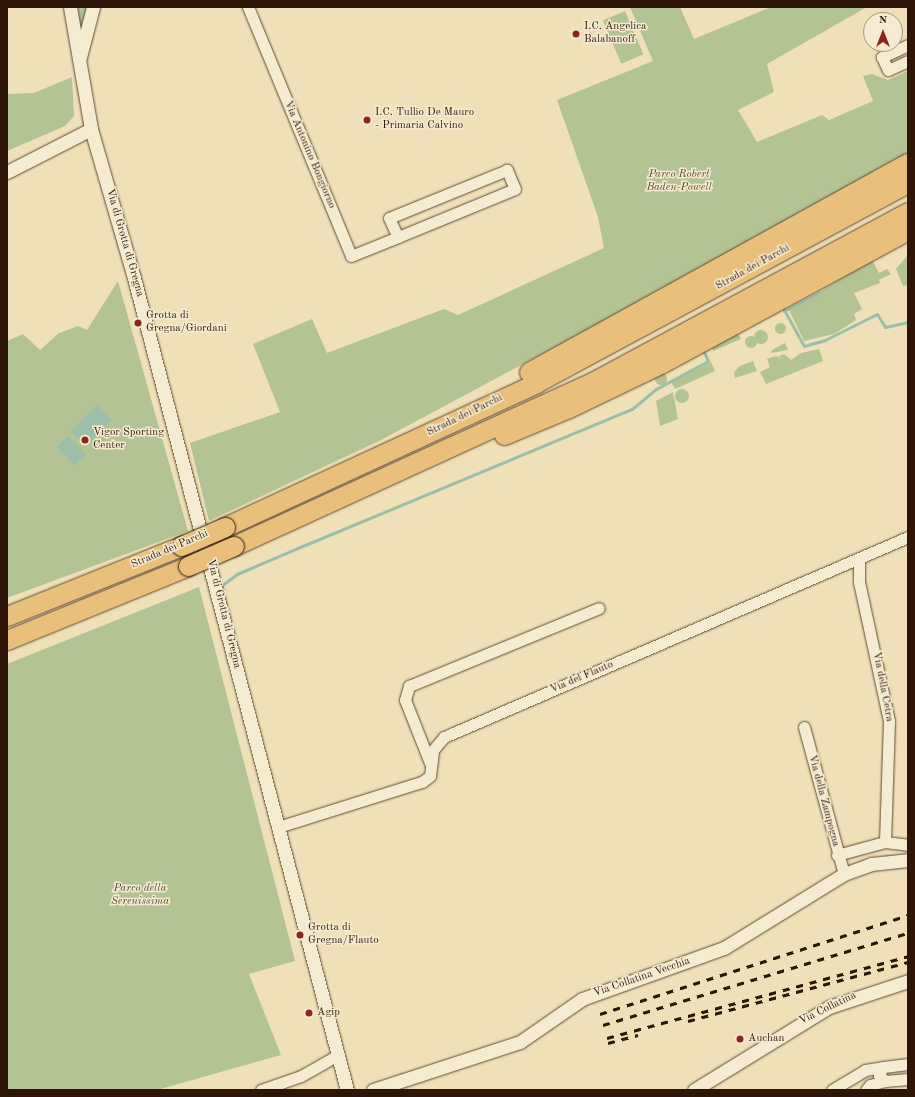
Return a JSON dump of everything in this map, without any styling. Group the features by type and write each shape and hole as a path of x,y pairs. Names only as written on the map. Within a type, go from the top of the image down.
{"highway":[{"path":"376,459 908,163"},
{"name":"Strada dei Parchi","path":"7,616 181,546 376,459 638,330 908,183"},
{"name":"Strada dei Parchi","path":"7,640 234,546 656,349 908,212"},
{"path":"391,474 569,408 662,363 908,230"}],"street":[{"name":"Via di Grotta di Gregna","path":"70,7 79,69 91,129 136,283 347,1090"},
{"name":"Via di Grotta di Gregna","path":"79,69 83,35 93,7"},
{"name":"Via Antonino Bongiorno","path":"251,8 351,256 398,237 515,189 507,170 389,218 398,237"},
{"path":"908,45 882,57 888,70 908,61"},
{"path":"10,168 91,129"},
{"name":"Via del Flauto","path":"278,827 422,782 430,776 432,750 444,738 908,537"},
{"name":"Via della Cetra","path":"859,558 859,582 889,721 885,842"},
{"path":"431,763 405,700 410,686 599,608"},
{"name":"Via della Zampogna","path":"804,727 837,855 844,874"},
{"path":"837,855 885,842 908,845"},
{"name":"Via Collatina Vecchia","path":"373,1090 520,1042 582,999 724,948 844,874 876,863 908,860"},
{"name":"Via Collatina","path":"694,1090 829,1007 908,980"},
{"path":"261,1090 301,1076 338,1055"},
{"path":"832,1090 853,1077 884,1067 908,1064"},
{"path":"884,1067 879,1075 885,1081"},
{"path":"853,1077 861,1090"},
{"path":"866,1090 870,1085 885,1081 908,1079"}],"green space":[{"path":"74,7 88,7 76,39"},
{"name":"Parco Robert Baden-Powell","path":"630,7 680,7 694,39 771,7 867,7 767,64 774,92 738,110 757,142 822,115 829,120 873,101 863,76 872,74 888,80 908,71 908,158 381,440 209,521 190,443 280,412 253,344 312,319 327,353 444,309 458,315 604,248 598,217 557,100 653,61"},
{"path":"625,11 643,54 621,64 603,20"},
{"path":"72,77 74,116 65,126 7,151 7,94 34,93"},
{"path":"908,255 908,285 903,286 896,269"},
{"path":"872,260 879,273 887,269 891,274 879,280 880,283 854,293 862,309 854,314 856,320 834,334 804,341 789,310"},
{"name":"Vigor Sporting Center","path":"118,281 188,531 7,598 7,341 23,334 40,350 59,333 78,326 87,330"},
{"path":"780,322 784,324 786,328 784,332 780,334 776,332 774,328 776,324"},
{"path":"758,330 764,330 768,334 768,340 764,344 758,344 754,340 754,334"},
{"path":"738,333 741,339 713,351 712,348"},
{"path":"749,336 753,336 757,342 753,348 749,348 745,344 745,340"},
{"path":"785,343 788,350 771,353 772,350"},
{"path":"819,349 823,361 766,384 760,372 770,367 767,359 778,356 781,362 779,356 784,354 791,360 801,353"},
{"path":"753,361 757,371 735,378 734,372 740,366"},
{"path":"711,362 715,371 675,389 671,382"},
{"path":"661,373 665,375 667,379 665,383 661,385 657,383 655,379 657,375"},
{"path":"682,389 687,391 689,396 687,401 682,403 677,401 675,396 677,391"},
{"path":"673,392 678,419 660,426 656,401"},
{"name":"Parco della Serenissima","path":"199,587 295,961 249,974 281,1055 157,1090 7,1090 7,664"}],"shaded area":[{"path":"97,405 112,420 86,446 71,431"},
{"path":"68,436 86,454 74,465 57,447"}],"waterway":[{"path":"784,311 819,292"},
{"path":"783,308 804,346 825,340 877,314 885,327 908,322"},
{"path":"221,586 237,574 632,409 656,389 708,361 704,352"}],"railway":[{"path":"600,1014 908,915"},
{"path":"603,1025 908,933"},
{"path":"607,1038 908,956"},
{"path":"688,1021 908,962"},
{"path":"608,1043 638,1035"}],"place":[{"name":"I.C. Angelica Balabanoff","path":"576,34"},
{"name":"I.C. Tullio De Mauro - Primaria Calvino","path":"367,120"},
{"name":"Grotta di Gregna/Giordani","path":"138,323"},
{"name":"Vigor Sporting Center","path":"85,440"},
{"name":"Grotta di Gregna/Flauto","path":"300,935"},
{"name":"Agip","path":"309,1013"},
{"name":"Auchan","path":"740,1039"}]}
